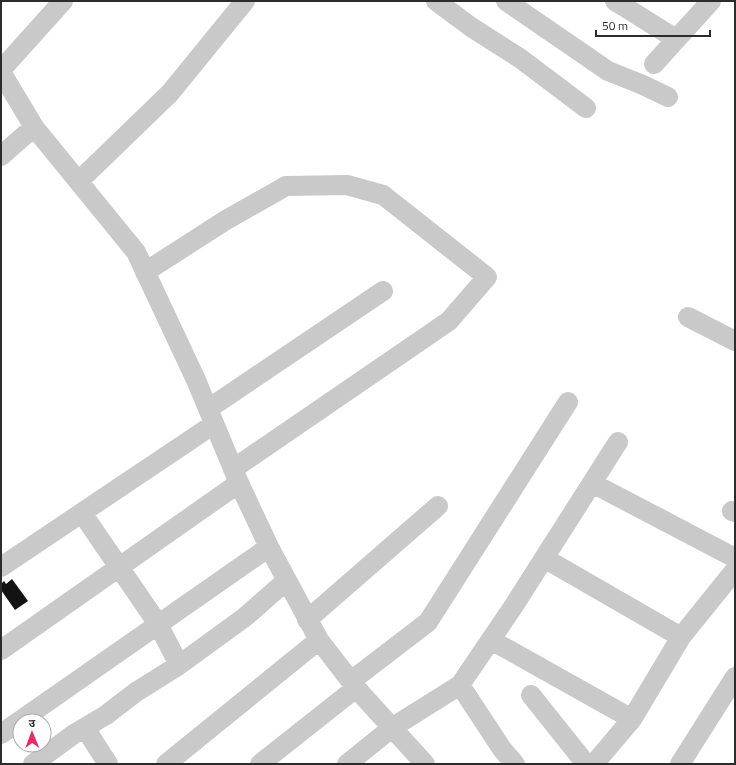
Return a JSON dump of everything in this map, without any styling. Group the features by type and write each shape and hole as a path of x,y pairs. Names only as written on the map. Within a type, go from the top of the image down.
{"street":[{"path":"63,1 1,71 34,127 136,252 269,547 319,640 353,685 393,727 425,764"},
{"path":"79,182 170,93 245,1"},
{"path":"436,1 470,27 521,59 586,108"},
{"path":"506,1 608,71 668,97"},
{"path":"615,1 676,39"},
{"path":"654,64 711,1"},
{"path":"1,156 34,127"},
{"path":"1,650 119,567 236,476 449,320 487,277 383,195 347,185 286,186 226,220 145,272"},
{"path":"1,567 82,513 383,291"},
{"path":"688,317 735,341"},
{"path":"260,764 428,622 568,402"},
{"path":"347,764 393,727 460,685 491,640 618,442"},
{"path":"592,483 715,549 735,558"},
{"path":"307,620 438,506"},
{"path":"82,513 158,624 179,665"},
{"path":"1,734 269,547"},
{"path":"544,558 681,637"},
{"path":"594,764 632,719 681,637 735,570"},
{"path":"44,761 85,728 106,715 136,692 179,665 245,617 286,581"},
{"path":"166,764 319,640"},
{"path":"491,640 632,719"},
{"path":"680,764 735,677"},
{"path":"460,685 502,749 515,764"},
{"path":"531,695 586,764"},
{"path":"85,728 108,764"}],"building":[{"path":"12,579 28,601 15,610 1,590 1,584 4,581 6,584"}]}
